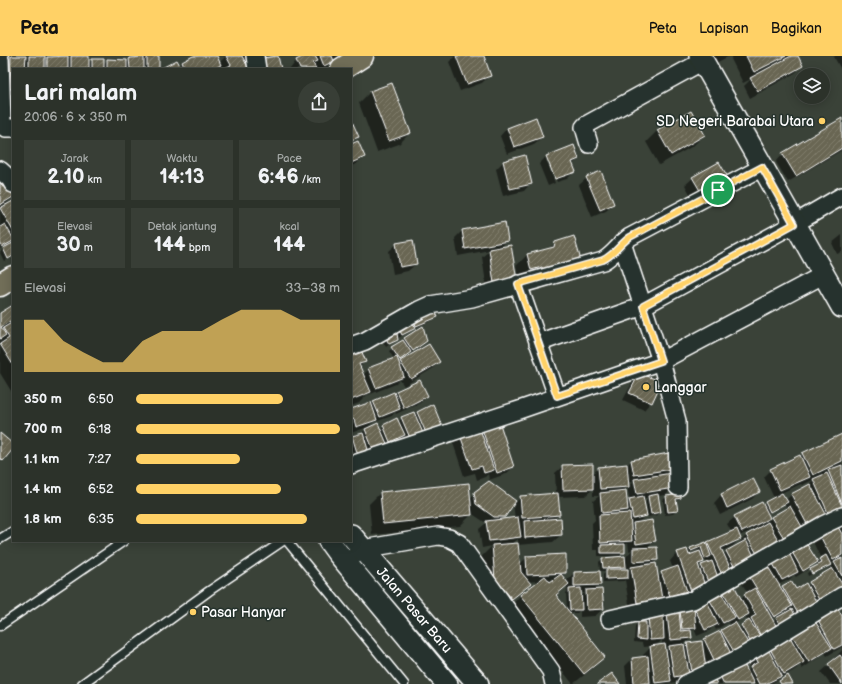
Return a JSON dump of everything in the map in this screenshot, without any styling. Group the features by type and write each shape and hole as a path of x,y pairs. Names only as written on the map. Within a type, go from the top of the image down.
{"main road":[{"path":"344,68 362,56"},
{"path":"0,285 12,278"}],"street":[{"path":"255,56 257,68"},
{"path":"589,144 584,127 586,125 702,58 842,307"},
{"path":"0,59 5,126"},
{"path":"352,346 365,341 419,310 430,306 472,298 611,257 622,243 630,237 762,167"},
{"path":"0,170 12,182"},
{"path":"538,343 643,306 794,224 842,196"},
{"path":"622,243 661,361 677,421 678,487"},
{"path":"352,465 519,410 661,361 823,275"},
{"path":"518,284 557,396"},
{"path":"610,619 693,600 823,525 842,516"},
{"path":"345,562 357,542 438,536 449,538 459,543 550,671 554,684"},
{"name":"Jalan Pasar Baru","path":"330,542 445,682"},
{"name":"Jalan Pasar Baru","path":"357,542 478,684"},
{"path":"686,684 740,658 842,596"},
{"path":"445,682 462,665"}],"lane":[{"path":"0,540 12,532"},
{"path":"0,626 123,542"},
{"path":"82,684 209,591 282,542"},
{"path":"288,542 404,684"}],"building":[{"path":"11,56 26,56 25,68 12,68 12,89 10,89"},
{"path":"29,56 45,56 45,68 29,68"},
{"path":"68,56 68,68 47,68 47,57"},
{"path":"71,56 89,56 89,68 71,68"},
{"path":"147,56 159,56 159,68 147,68"},
{"path":"193,56 217,56 221,65 216,68 185,68 182,62"},
{"path":"226,56 242,56 248,68 225,68 231,65"},
{"path":"278,56 281,68 265,68 262,58"},
{"path":"304,56 315,56 318,61 313,63 316,68 300,68 296,60"},
{"path":"320,56 332,56 334,61 324,66"},
{"path":"456,56 484,56 491,76 467,84"},
{"path":"746,56 786,56 754,72"},
{"path":"791,56 798,56 803,66 794,68 794,71 758,91 750,78"},
{"path":"144,57 144,68 130,68 129,58"},
{"path":"92,59 104,59 104,68 92,68"},
{"path":"107,59 127,60 127,68 107,68"},
{"path":"177,60 181,68 162,68"},
{"path":"392,83 411,133 389,141 370,91"},
{"path":"12,94 12,124 11,124"},
{"path":"691,111 705,135 671,155 657,130"},
{"path":"536,117 543,137 514,147 507,128"},
{"path":"842,118 842,148 796,176 782,153"},
{"path":"352,121 359,137 352,140"},
{"path":"358,141 365,157 352,163 352,144"},
{"path":"574,145 579,159 572,162 576,172 555,179 546,156"},
{"path":"525,155 532,184 510,189 503,161"},
{"path":"719,162 729,179 702,194 692,177"},
{"path":"601,171 614,204 600,210 586,177"},
{"path":"0,179 12,191 12,198 0,205"},
{"path":"12,202 12,229 0,208"},
{"path":"505,222 508,241 465,249 462,230"},
{"path":"5,224 12,236 12,242 2,247 0,242 0,227"},
{"path":"574,236 582,264 543,271 542,267 531,270 527,254 554,247 555,242"},
{"path":"413,240 417,264 400,267 396,243"},
{"path":"12,244 12,257 8,259 3,248"},
{"path":"511,245 517,280 494,283 489,249"},
{"path":"12,306 12,320 1,327 6,335 0,339 0,313"},
{"path":"433,307 438,317 416,326 412,316"},
{"path":"410,318 416,328 402,335 397,325"},
{"path":"12,323 12,363 0,344 9,338 3,328"},
{"path":"423,326 427,341 413,351 404,338"},
{"path":"396,327 398,340 389,344 384,334"},
{"path":"403,340 411,352 400,360 391,347"},
{"path":"429,344 440,362 411,379 400,361"},
{"path":"359,345 366,362 359,364 371,392 352,400 352,348"},
{"path":"397,357 404,377 376,388 368,368"},
{"name":"Langgar","path":"639,374 662,381 652,403 629,393"},
{"path":"420,380 428,396 404,408 396,391"},
{"path":"394,392 400,409 380,417 373,401"},
{"path":"371,402 377,420 356,427 354,419 352,420 352,409"},
{"path":"433,404 442,426 426,433 417,412"},
{"path":"414,412 423,433 410,438 401,417"},
{"path":"397,418 405,435 390,442 383,425"},
{"path":"378,423 388,446 374,452 365,429"},
{"path":"500,424 514,467 497,473 482,429"},
{"path":"480,429 494,470 484,473 482,466 472,469 460,435"},
{"path":"0,433 12,443 12,450 3,461 0,458"},
{"path":"363,433 369,453 358,456 352,436"},
{"path":"842,434 842,461 813,475 802,453"},
{"path":"669,453 672,469 634,475 631,460"},
{"path":"800,455 810,477 780,490 770,469"},
{"path":"593,464 593,489 563,490 562,465"},
{"path":"627,464 629,487 600,489 598,467"},
{"path":"842,465 842,504 828,470"},
{"path":"672,473 674,488 637,494 634,479"},
{"path":"827,473 842,506 842,509 829,515 813,479"},
{"path":"753,478 760,492 727,508 721,494"},
{"path":"489,481 516,501 505,517 494,517 476,504 474,492"},
{"path":"469,483 472,515 383,524 380,492"},
{"path":"810,484 827,516 808,526 791,494"},
{"path":"626,490 628,510 602,513 600,493"},
{"path":"558,493 560,515 522,518 520,496"},
{"path":"782,493 788,502 770,512 765,502"},
{"path":"658,494 661,512 651,514 648,496"},
{"path":"681,494 681,498 676,499 678,511 668,512 666,496"},
{"path":"643,496 647,516 633,519 629,499"},
{"path":"762,502 770,518 742,532 734,516"},
{"path":"790,506 805,532 787,543 771,517"},
{"path":"630,513 632,541 600,543 599,515"},
{"path":"518,517 521,537 489,541 486,521"},
{"path":"561,518 562,535 525,538 524,521"},
{"path":"652,520 656,541 636,544 633,523"},
{"path":"768,522 781,545 759,557 746,535"},
{"path":"837,525 842,534 842,555 833,560 819,534"},
{"path":"737,529 741,539 721,548 732,572 723,577 707,542"},
{"path":"746,540 756,560 736,570 726,551"},
{"path":"706,542 711,556 705,559 701,547 691,551 690,548"},
{"path":"518,543 521,572 531,584 512,599 495,579 492,545"},
{"path":"806,543 818,562 803,571 792,552"},
{"path":"625,544 625,553 601,553 601,545"},
{"path":"657,547 658,560 633,562 633,548"},
{"path":"687,549 689,555 700,551 704,562 698,564 705,586 691,591 677,552"},
{"path":"789,553 798,572 782,580 772,562"},
{"path":"566,554 566,573 527,575 526,556"},
{"path":"826,555 831,565 812,574 810,569 822,563 819,559"},
{"path":"625,556 626,567 603,568 602,558"},
{"path":"842,558 842,576 834,562"},
{"path":"712,561 719,580 709,584 701,565"},
{"path":"656,563 662,599 637,603 631,567"},
{"path":"767,565 792,606 774,617 749,576"},
{"path":"678,566 687,591 670,596 661,572"},
{"path":"832,568 842,584 842,593 822,605 809,582"},
{"path":"606,569 628,569 628,578 606,579"},
{"path":"600,571 601,585 574,586 574,572"},
{"path":"561,574 569,584 556,595 605,657 584,674 520,595 545,576 550,582"},
{"path":"791,581 796,589 806,583 819,607 800,617 782,586"},
{"path":"734,585 749,614 738,620 723,591"},
{"path":"581,588 582,610 570,610 569,589"},
{"path":"755,588 779,631 763,640 751,618 756,615 744,594"},
{"path":"602,589 604,609 587,610 586,590"},
{"path":"720,591 735,617 723,623 708,597"},
{"path":"706,599 718,624 705,630 693,605"},
{"path":"837,607 842,616 842,645 834,649 817,618"},
{"path":"694,608 696,628 682,629 680,610"},
{"path":"792,609 797,619 781,627 776,618"},
{"path":"679,612 681,631 691,630 692,638 670,640 667,614"},
{"path":"663,615 664,639 650,640 648,616"},
{"path":"813,618 832,648 809,662 790,632"},
{"path":"749,620 761,637 751,643 741,625"},
{"path":"638,622 646,622 646,640 637,639"},
{"path":"735,622 750,646 736,655 721,630"},
{"path":"720,631 732,656 716,664 704,639"},
{"path":"789,635 804,662 784,674 769,647"},
{"path":"702,641 706,669 692,672 687,643"},
{"path":"665,644 671,681 655,683 650,646"},
{"path":"684,644 689,674 674,677 669,646"},
{"path":"767,647 782,676 765,684 759,684 750,667 758,662 753,653"},
{"path":"840,655 842,658 842,684 828,664"},
{"path":"648,656 650,683 634,684 632,658"},
{"path":"744,664 754,684 724,684 720,676"},
{"path":"612,673 620,684 597,684"},
{"path":"788,675 793,684 781,684 779,681"},
{"path":"713,676 717,684 696,684"}],"place":[{"name":"SD Negeri Barabai Utara","path":"822,121"},
{"name":"Langgar","path":"646,387"},
{"name":"Pasar Hanyar","path":"193,612"}],"route":[{"path":"762,167 794,224 643,306 661,361 557,396 518,284 611,257 622,243 630,237 718,190 762,167"}]}
